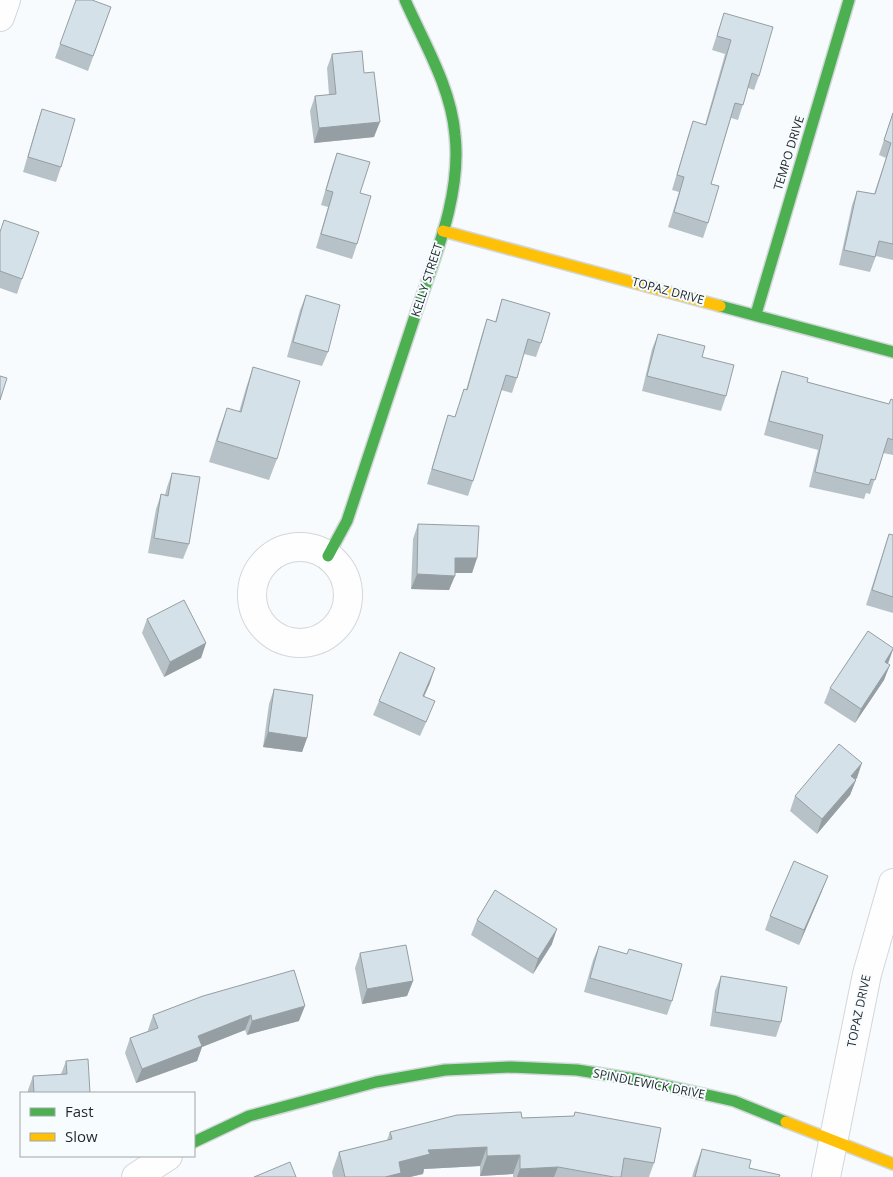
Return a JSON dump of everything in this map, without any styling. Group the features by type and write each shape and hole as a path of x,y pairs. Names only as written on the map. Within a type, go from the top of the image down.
{"street":[{"path":"0,17 6,0"},
{"name":"KELLY STREET","path":"328,556 347,522 443,231 452,191 456,154 451,115 440,79 405,0"},
{"name":"TEMPO DRIVE","path":"756,314 849,0"},
{"name":"TOPAZ DRIVE","path":"443,231 893,352"},
{"name":"TOPAZ DRIVE","path":"826,1177 867,974 893,883"},
{"name":"SPINDLEWICK DRIVE","path":"195,1142 249,1116 376,1082 445,1070 510,1067 577,1070 641,1080 734,1101 893,1164"},
{"path":"136,1177 166,1157"}],"building":[{"path":"76,0 92,0 111,7 93,56 60,44"},
{"path":"724,13 773,27 759,76 752,73 743,105 735,103 711,184 719,186 708,223 674,212 684,177 677,175 693,121 706,125 731,40 717,36"},
{"path":"362,51 364,73 374,72 380,122 319,128 315,96 336,94 332,54"},
{"path":"42,109 75,119 61,167 28,157"},
{"path":"893,113 893,244 879,241 875,257 844,250 857,191 875,194 891,143 884,140"},
{"path":"337,153 370,162 360,193 371,196 357,244 321,234 333,192 326,190"},
{"path":"4,220 39,232 22,279 0,271 0,232"},
{"path":"306,295 340,305 328,352 293,342"},
{"path":"502,299 550,313 541,343 528,339 517,378 506,375 473,481 432,469 448,415 455,417 464,389 467,390 487,319 496,322"},
{"path":"658,334 705,346 702,357 734,365 726,396 647,376"},
{"path":"253,367 300,381 277,459 217,441 227,408 241,412"},
{"path":"782,371 808,378 807,382 889,404 891,399 893,400 893,440 888,438 875,480 871,479 869,485 815,472 823,435 769,421"},
{"path":"0,376 7,378 0,400"},
{"path":"172,473 200,477 189,544 154,538 161,494 168,496"},
{"path":"418,524 479,526 477,558 455,558 455,576 417,574"},
{"path":"889,534 893,535 893,597 872,590"},
{"path":"184,600 206,643 170,662 147,619"},
{"path":"868,631 893,649 885,662 890,665 861,709 830,688"},
{"path":"400,652 435,668 423,696 435,701 426,722 379,701"},
{"path":"274,689 313,695 307,738 268,732"},
{"path":"839,744 862,763 851,776 856,780 822,819 795,796"},
{"path":"794,861 828,876 804,930 770,916"},
{"path":"495,890 557,929 538,959 477,920"},
{"path":"406,945 413,981 367,989 360,953"},
{"path":"599,946 627,954 629,949 682,964 672,1001 590,978"},
{"path":"294,970 305,1006 252,1021 251,1015 198,1036 202,1046 142,1069 130,1038 158,1028 153,1015 203,996"},
{"path":"721,976 787,987 781,1022 715,1012"},
{"path":"88,1059 90,1092 34,1092 33,1076 67,1074 66,1061"},
{"path":"521,1112 522,1118 574,1116 575,1112 661,1128 654,1163 624,1158 621,1177 558,1167 520,1169 520,1155 487,1156 487,1147 428,1150 430,1154 399,1162 401,1173 385,1177 345,1177 339,1152 392,1139 390,1132 457,1115"},
{"path":"702,1149 751,1160 749,1168 780,1175 779,1177 695,1177"},
{"path":"290,1162 296,1177 254,1177"}],"traffic: fast":[{"path":"328,556 347,521 437,252 450,205 454,182 455,135 448,100 436,66 405,0"},
{"path":"756,314 849,0"},
{"path":"720,306 893,352"},
{"path":"195,1142 249,1116 376,1082 445,1070 511,1067 577,1070 641,1080 734,1101 786,1122"}],"traffic: slow":[{"path":"443,231 720,306"},
{"path":"786,1122 893,1164"}]}
